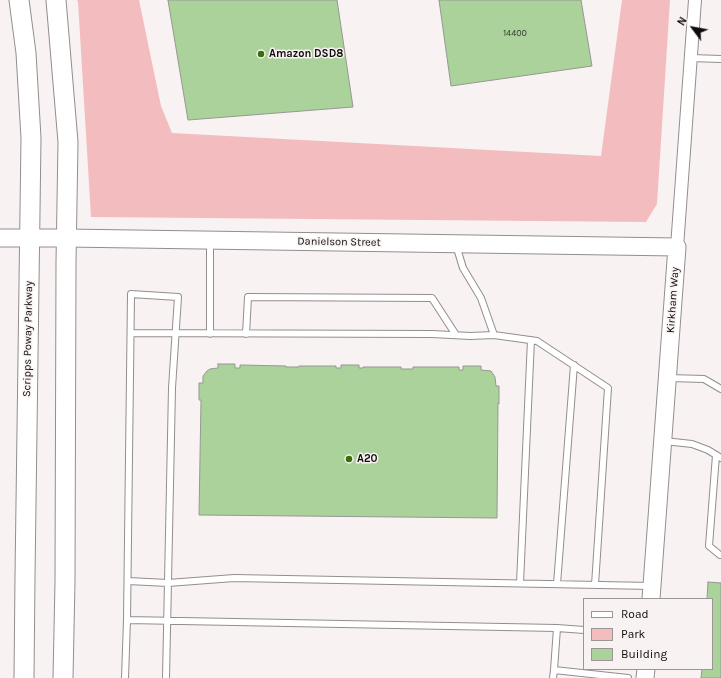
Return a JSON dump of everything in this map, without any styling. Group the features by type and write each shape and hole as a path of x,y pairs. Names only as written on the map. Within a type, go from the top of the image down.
{"main road":[{"name":"Scripps Poway Parkway","path":"19,0 26,53 31,138 24,576 24,678"},
{"path":"56,0 68,142 63,678"},
{"name":"Danielson Street","path":"0,238 30,237 677,246"},
{"name":"Kirkham Way","path":"652,592 677,246"}],"street":[{"name":"Kirkham Way","path":"677,246 695,0"}],"lane":[{"path":"691,58 721,59"},
{"path":"210,240 210,334"},
{"path":"456,244 463,268 481,298 494,336"},
{"path":"125,678 128,581 131,294 178,297 172,388 166,678"},
{"path":"246,334 248,297 432,298 456,335"},
{"path":"131,333 432,334 494,336 538,341 608,388 595,585"},
{"path":"520,583 531,340"},
{"path":"557,584 574,365"},
{"path":"668,378 704,379 721,389"},
{"path":"663,440 692,444 708,450 718,456 709,546 721,555"},
{"path":"128,581 168,583 234,578 520,583 595,585 652,592"},
{"path":"127,620 557,628 583,630"},
{"path":"553,678 557,628"},
{"path":"554,670 591,676 628,678"}],"green space":[{"path":"77,0 139,0 161,106 172,133 601,156 622,0 670,0 657,204 646,222 91,217"}],"building":[{"name":"Amazon DSD8","path":"168,0 337,0 353,107 188,120"},
{"path":"439,0 581,0 592,66 451,86"},
{"name":"A20","path":"218,364 235,364 235,368 240,368 240,365 286,367 336,366 336,368 341,368 341,365 359,365 359,368 401,367 401,369 413,369 413,367 459,367 459,370 463,370 463,366 481,366 481,370 491,371 495,377 496,386 499,386 497,518 199,515 201,400 199,400 199,383 203,383 203,376 207,371 218,368"},
{"path":"708,582 721,583 721,678 701,678 702,670 713,670 713,598 707,598"}],"place":[{"name":"Amazon DSD8","path":"261,54"},
{"name":"A20","path":"349,459"}]}
